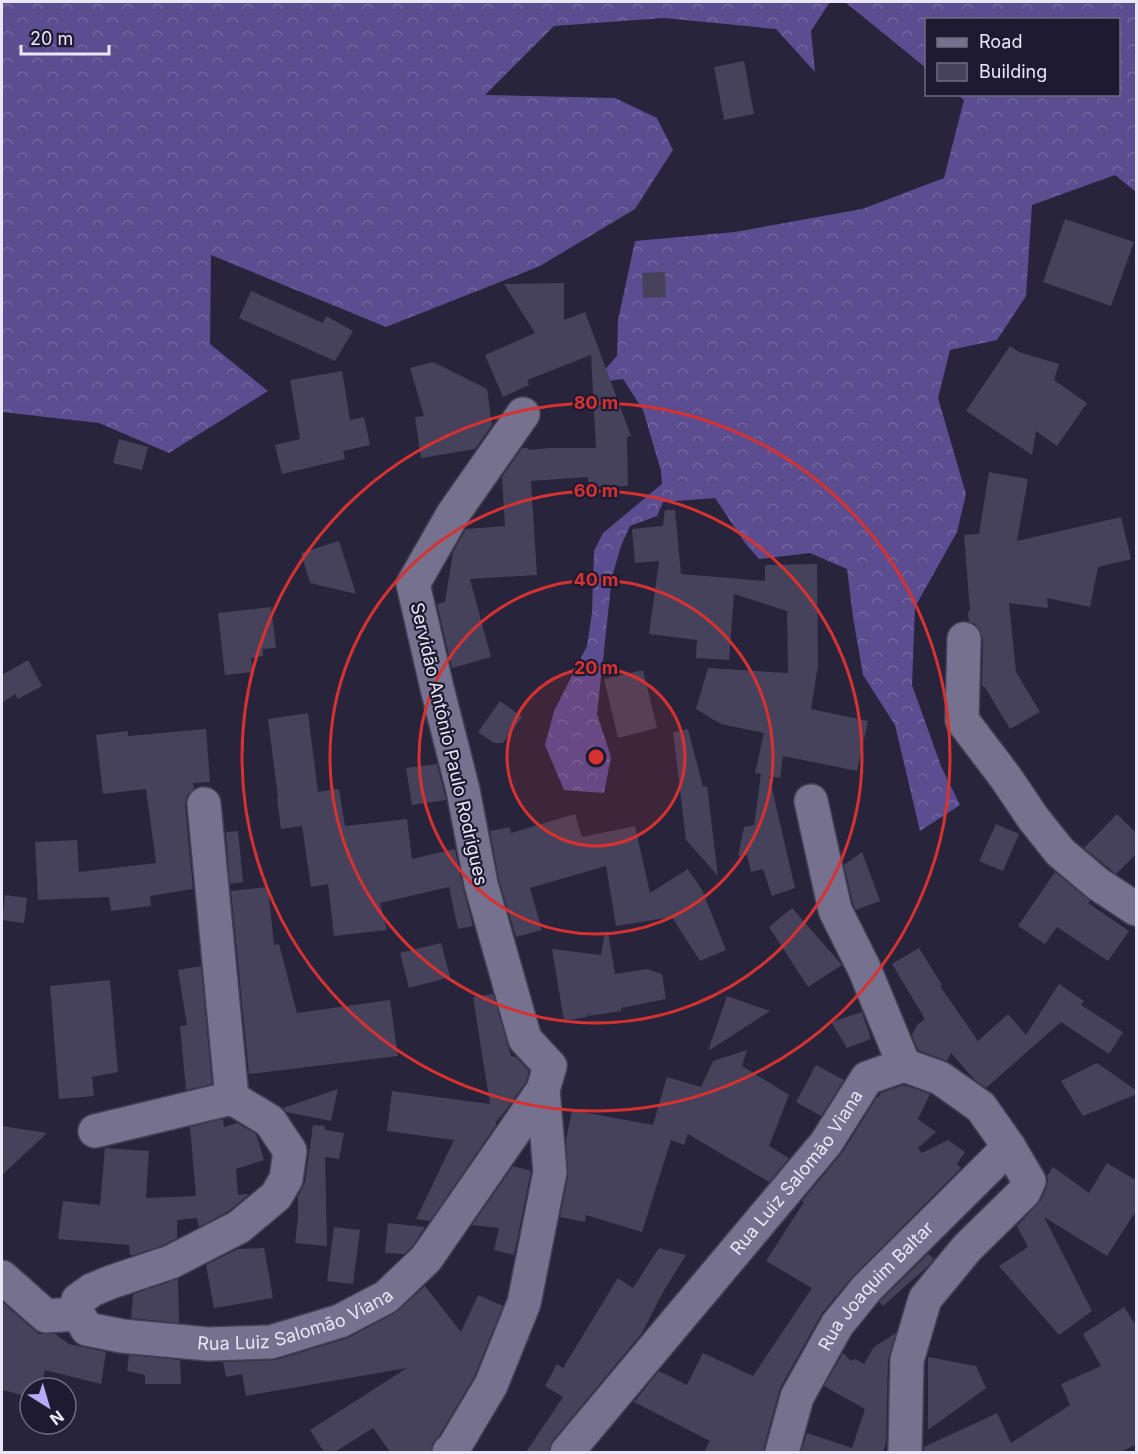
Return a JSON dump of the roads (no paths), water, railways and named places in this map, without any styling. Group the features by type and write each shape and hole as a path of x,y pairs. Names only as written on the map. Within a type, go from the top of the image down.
{"street":[{"name":"Servidão Antônio Paulo Rodrigues","path":"523,414 453,514 413,584 463,790 484,896 525,1039 550,1066 543,1090"},
{"path":"964,639 962,720 1060,852 1098,884 1137,909"},
{"path":"811,801 835,910 864,969 904,1065 940,1078 981,1107 1029,1181 1024,1192 967,1248 925,1299 907,1360 905,1452"},
{"path":"204,804 232,1098"},
{"name":"Rua Luiz Salomão Viana","path":"567,1452 826,1143 867,1078 904,1065"},
{"name":"Rua Luiz Salomão Viana","path":"78,1314 87,1329 122,1336 208,1344 271,1342 340,1321 386,1296 426,1258 543,1090"},
{"path":"449,1452 453,1449 490,1385 524,1303 550,1172 543,1090"},
{"path":"2,1277 46,1316 78,1314 78,1300 92,1290 171,1262 239,1227 276,1196 286,1179 290,1151 270,1121 232,1098 95,1131"},
{"name":"Rua Joaquim Baltar","path":"782,1452 797,1397 837,1325 875,1281 1009,1147"}]}
